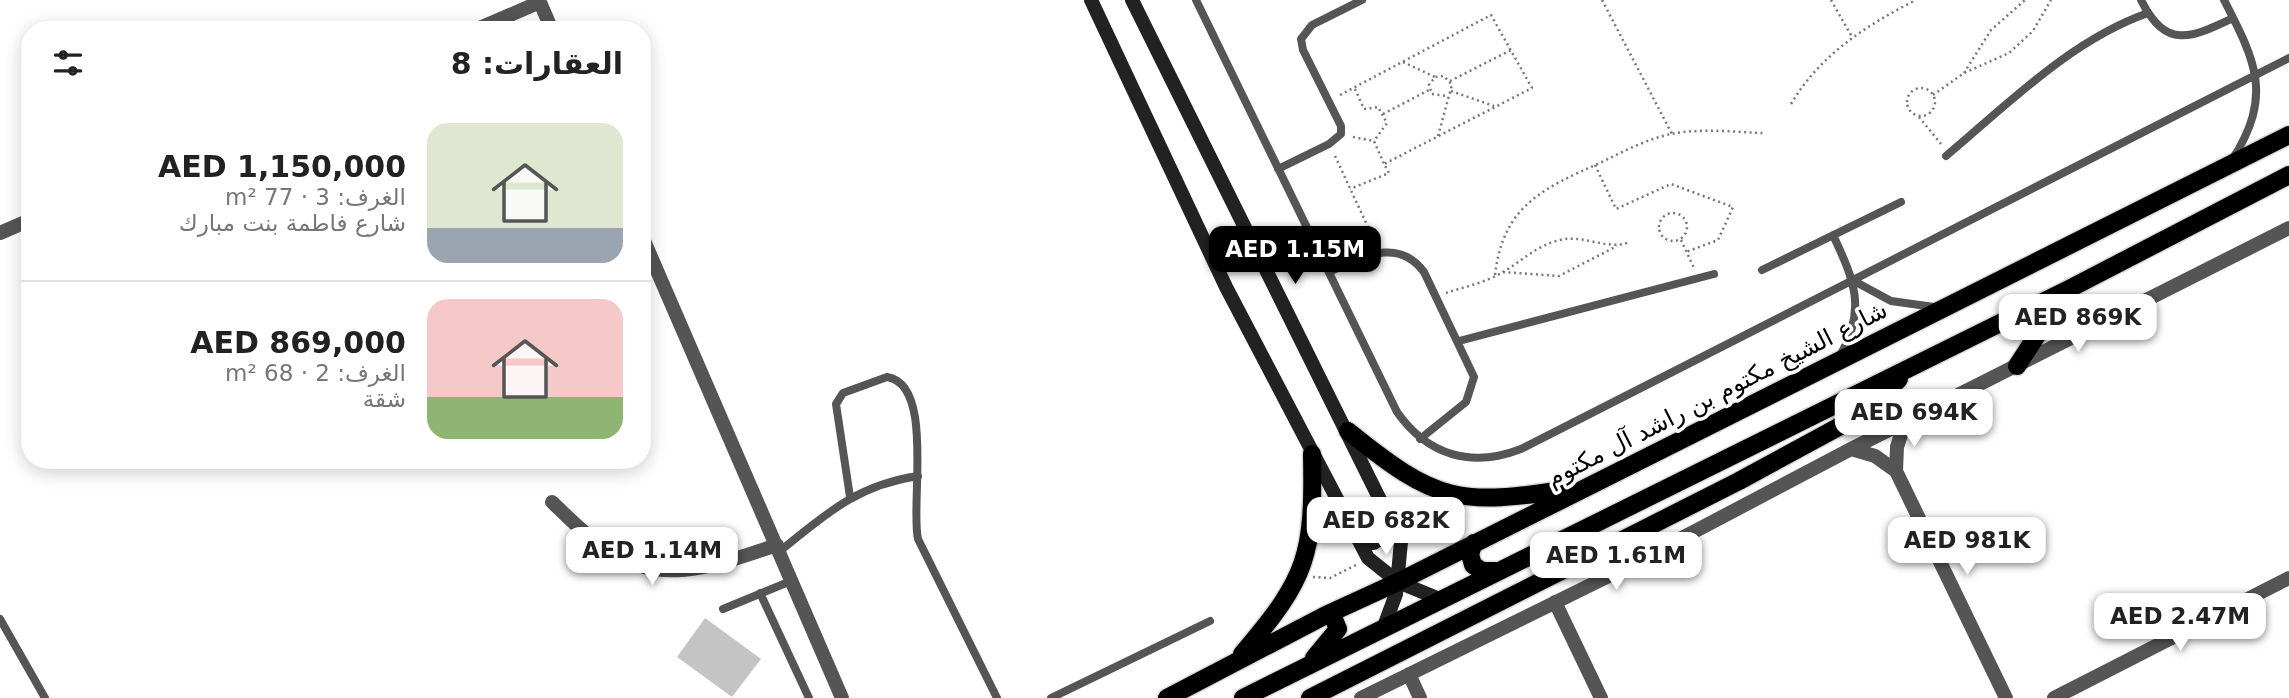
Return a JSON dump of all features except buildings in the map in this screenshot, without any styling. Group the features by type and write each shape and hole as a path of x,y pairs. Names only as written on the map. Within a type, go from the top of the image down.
{"main road":[{"name":"شارع الشيخ مكتوم بن راشد آل مكتوم","path":"1167,698 1326,615 1398,582 2289,135"},
{"path":"1243,698 1906,371 2289,175"},
{"path":"2017,366 2049,314 2069,289"},
{"path":"1310,698 1727,487 1844,424 1878,401 1906,371"},
{"path":"1348,431 1407,477 1449,494 1497,499 1588,486"},
{"path":"1235,663 1284,604 1299,576 1311,531 1312,454"},
{"path":"1474,542 1471,560 1477,569 1502,571"},
{"path":"1310,664 1338,629 1333,617 1326,615"}],"street":[{"path":"1091,0 1226,287 1368,558 1398,582 1442,600"},
{"path":"1132,0 1401,542 1398,582 1393,606 1383,629"},
{"path":"495,21 539,1 548,21"},
{"path":"0,233 21,224"},
{"path":"1361,698 1555,603 1851,449 2289,228"},
{"path":"651,257 842,698"},
{"path":"1905,422 1897,447 1896,471 2006,698"},
{"path":"1851,449 1875,456 1896,471"},
{"path":"552,502 609,552 646,568 687,571 778,548"},
{"path":"1356,536 1374,543 1384,539 1390,531 1392,521"},
{"path":"2054,698 2289,578"},
{"path":"1555,603 1601,698"},
{"path":"1409,674 1420,698"}],"lane":[{"path":"1196,0 1397,412 1420,439 1435,449 1469,459 1504,455 1854,281 2289,58"},
{"path":"1279,169 1329,144 1341,134 1341,126 1303,50 1301,38 1312,25 1362,0"},
{"path":"2141,0 2148,13 2165,31 2181,36 2199,35 2233,18"},
{"path":"2224,0 2249,49 2256,75 2255,115 2245,140 2228,165"},
{"path":"1948,154 2083,45 2114,27 2148,13"},
{"path":"1762,270 1901,202"},
{"path":"1833,235 1854,281 1853,323 1836,362"},
{"path":"1329,272 1379,251 1396,252 1412,259 1424,272 1472,368 1470,395 1461,408 1420,439"},
{"path":"1459,341 1714,274"},
{"path":"1854,281 1878,296 1898,303 1919,307 1947,306"},
{"path":"850,497 836,404 843,393 887,377 899,382 916,420 919,439 915,526 923,551 997,698"},
{"path":"778,548 850,497 894,480 918,476"},
{"path":"723,609 791,580"},
{"path":"760,593 809,698"},
{"path":"0,619 45,698"},
{"path":"1052,698 1210,621"}],"path":[{"path":"1602,0 1672,134"},
{"path":"1832,0 1852,38"},
{"path":"1791,104 1817,67 1880,18 1916,0"},
{"path":"1964,73 1991,30 2025,0"},
{"path":"1933,95 1964,73 2009,53 2033,31 2051,0"},
{"path":"1328,101 1491,15 1532,88 1384,164"},
{"path":"1451,82 1511,50"},
{"path":"1403,62 1435,77 1444,76 1451,82 1451,91 1446,96 1438,136"},
{"path":"1382,115 1429,90 1435,77"},
{"path":"1354,87 1364,109 1378,107 1387,123 1374,141"},
{"path":"1933,95 1925,89 1910,93 1908,107 1948,154"},
{"path":"1429,90 1436,97 1446,96"},
{"path":"1451,91 1496,107"},
{"path":"1919,117 1933,110 1933,95"},
{"path":"1495,275 1504,236 1526,204 1547,187 1595,164 1672,134 1702,131 1763,133"},
{"path":"1341,134 1374,141"},
{"path":"1350,189 1388,173 1374,141"},
{"path":"1329,144 1379,251"},
{"path":"1595,164 1616,209 1671,184 1733,207 1718,240 1686,252"},
{"path":"1676,213 1685,220 1687,231 1681,240 1670,241 1661,235 1659,224 1665,215 1676,213"},
{"path":"1437,297 1503,272 1531,252 1559,240 1577,239 1618,245"},
{"path":"1681,240 1698,278"},
{"path":"1503,272 1559,276 1618,245 1630,242"},
{"path":"1401,542 1435,525"},
{"path":"1329,578 1368,558"}]}
